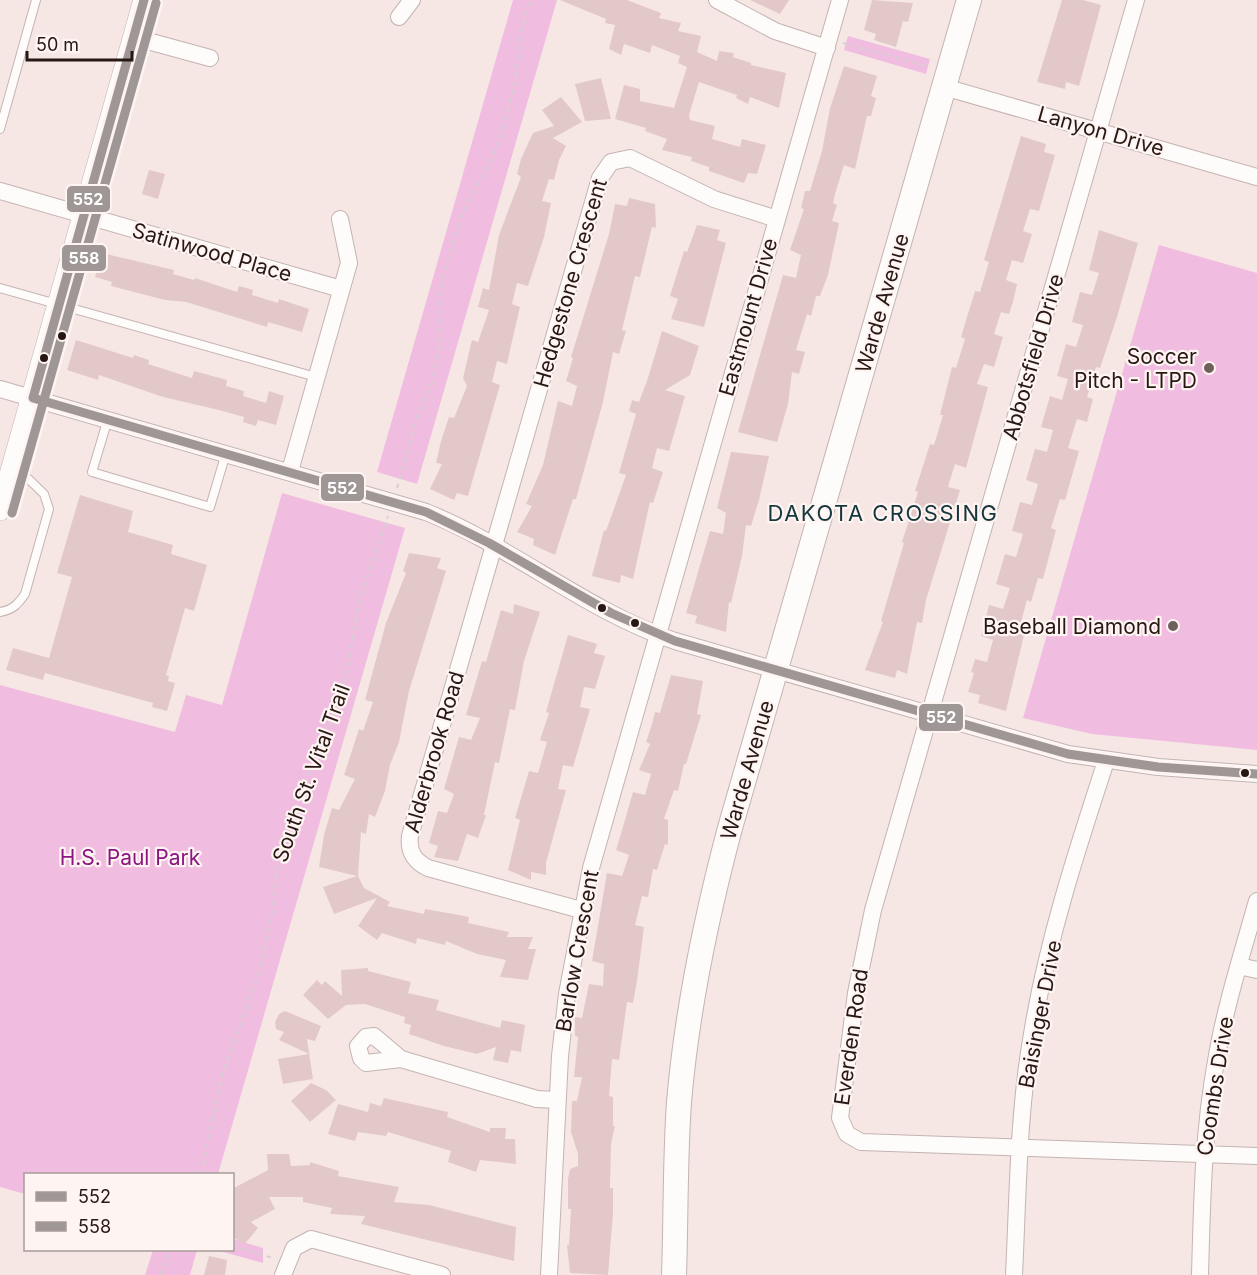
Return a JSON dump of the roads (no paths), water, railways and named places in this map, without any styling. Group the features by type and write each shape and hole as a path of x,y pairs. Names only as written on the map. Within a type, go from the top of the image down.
{"main road":[{"name":"Warde Avenue","path":"674,1275 679,1104 695,977 715,883 776,671 939,77 969,0"}],"street":[{"path":"0,510 144,0"},
{"path":"399,17 412,0"},
{"path":"717,0 775,31 828,43"},
{"name":"Eastmount Drive","path":"656,635 840,0"},
{"name":"Abbotsfield Drive","path":"929,715 1136,0"},
{"path":"133,37 210,58"},
{"name":"Lanyon Drive","path":"939,77 1098,131 1257,177"},
{"name":"Hedgestone Crescent","path":"492,545 600,178 606,167 618,159 633,159 714,199 777,219"},
{"name":"Satinwood Place","path":"0,191 341,289"},
{"path":"290,471 349,263 340,219"},
{"path":"0,388 426,512 492,545 616,616 656,635 1068,754 1158,767 1257,774"},
{"name":"Alderbrook Road","path":"492,545 410,836 409,848 417,861 428,867 582,910"},
{"name":"Barlow Crescent","path":"549,1275 556,1100 567,994 582,910 599,837 656,635"},
{"name":"Everden Road","path":"929,715 863,951 849,1036 840,1118 847,1134 861,1142 1257,1156"},
{"name":"Baisinger Drive","path":"1014,1275 1020,1148 1031,1037 1042,981 1106,760"},
{"name":"Coombs Drive","path":"1200,1275 1204,1155 1215,1061 1257,901"},
{"path":"1239,966 1257,970"},
{"path":"401,1059 537,1099 556,1100"},
{"path":"283,1275 288,1258 301,1242 316,1239 442,1275"}],"lane":[{"path":"0,129 36,0"},
{"path":"0,288 316,377"},
{"path":"108,419 92,472 210,507 226,453"},
{"path":"0,612 8,611 18,604 25,594 49,509 44,494 13,463"}],"place":[{"name":"Soccer Pitch - LTPD","path":"1209,368"},
{"name":"Baseball Diamond","path":"1173,626"}],"district":[{"name":"DAKOTA CROSSING","path":"883,513"}],"park label":[{"name":"H.S. Paul Park","path":"130,857"}]}
